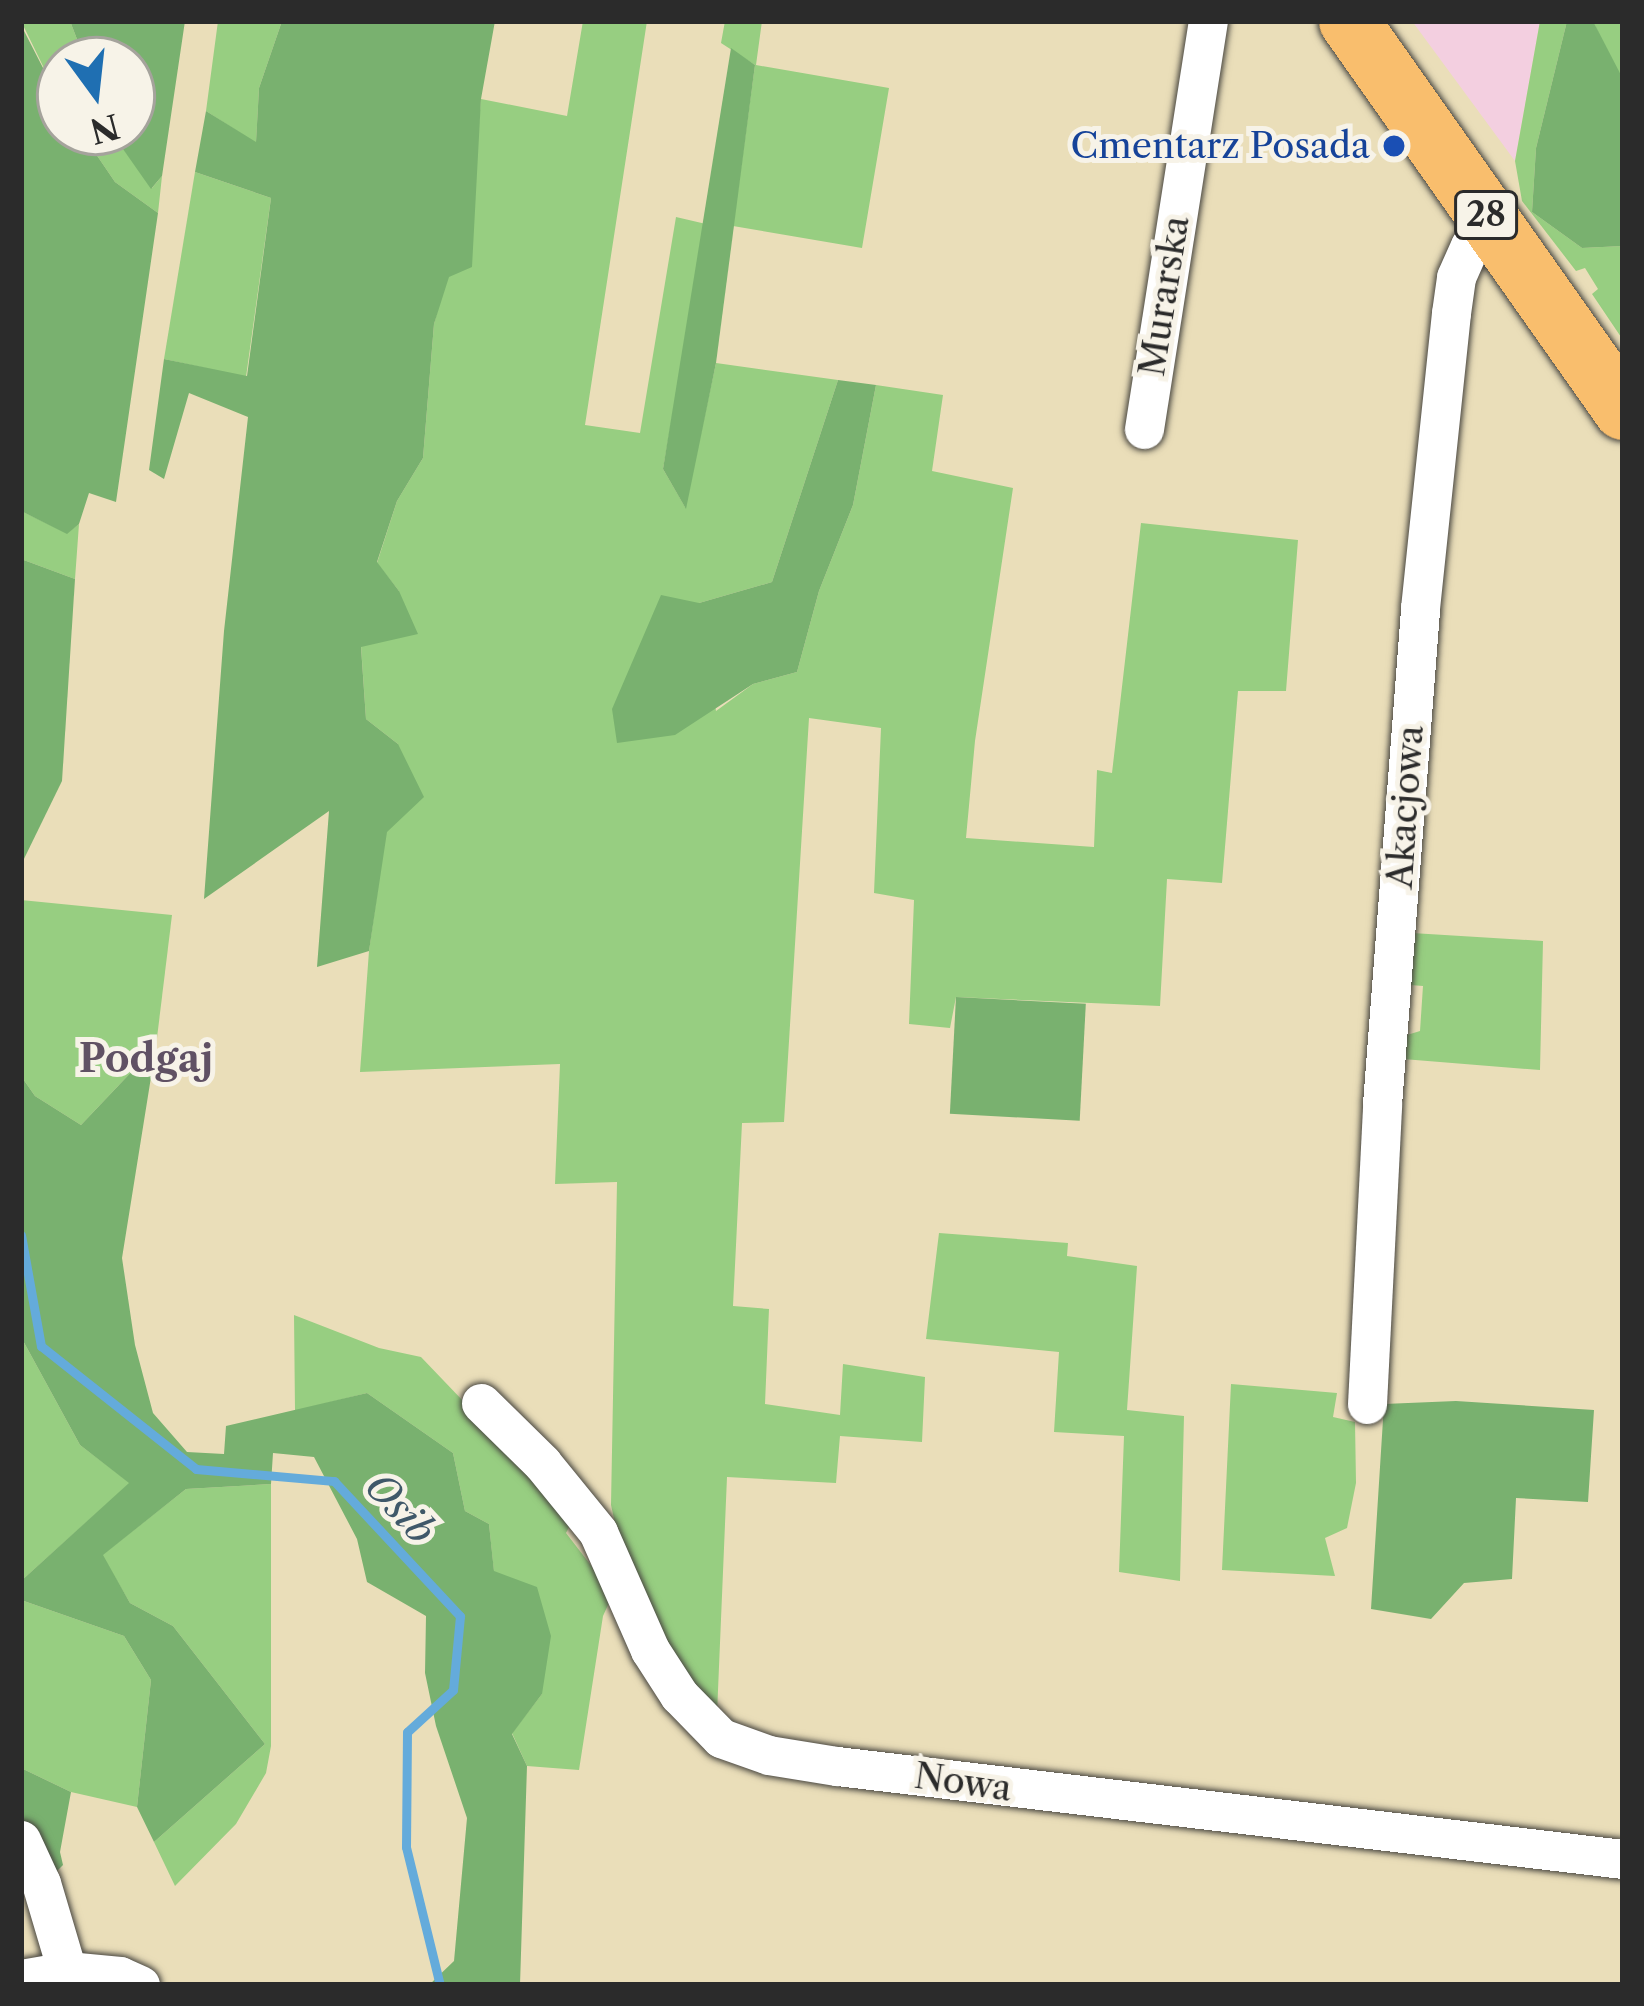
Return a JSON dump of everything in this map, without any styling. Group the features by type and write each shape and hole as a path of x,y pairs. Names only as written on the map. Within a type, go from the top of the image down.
{"main road":[{"name":"28","path":"1349,21 1623,410"}],"street":[{"name":"Murarska","path":"1144,429 1208,21"},
{"name":"Akacjowa","path":"1367,1404 1391,986 1451,313 1456,277 1470,246 1493,226"},
{"name":"Nowa","path":"481,1402 542,1463 598,1532 650,1650 679,1695 721,1738 770,1755 837,1766 1623,1858"},
{"path":"21,1840 33,1861 67,1971"},
{"path":"21,1979 67,1971 120,1976 140,1985"}],"shaded area":[{"path":"1412,21 1540,21 1515,161"}],"green space":[{"path":"21,21 70,21 76,36 36,36 36,52"},
{"path":"70,21 185,21 162,176 151,189 128,156 156,156 156,36 76,36"},
{"path":"218,21 282,21 259,88 256,143 206,111"},
{"path":"282,21 495,21 481,99 472,267 449,277 434,324 423,458 397,501 377,562 399,591 418,634 361,647 366,719 398,744 424,797 387,832 369,951 317,967 329,811 204,899 224,631 248,417 189,393 164,479 149,470 164,359 247,376 271,198 195,172 206,111 256,142 259,88"},
{"path":"583,21 647,21 585,425 640,433 676,217 706,224 663,469 685,507 716,363 838,380 772,582 699,603 716,711 753,684 797,672 819,591 853,505 876,385 943,395 932,471 1013,488 975,741 966,838 1094,847 1097,770 1112,773 1141,523 1298,540 1286,691 1238,691 1222,883 1167,879 1160,1006 956,997 950,1028 909,1024 914,900 874,893 881,728 809,718 784,1122 742,1123 733,1306 769,1309 765,1404 840,1415 843,1364 925,1377 922,1442 840,1436 836,1483 727,1477 717,1714 689,1688 623,1559 611,1505 617,1182 555,1184 560,1064 360,1072 369,951 398,744 366,719 361,646 399,591 377,563 397,501 423,458 434,324 475,170 481,99 567,116"},
{"path":"725,21 762,21 756,65 889,88 862,248 733,226 755,65 721,43"},
{"path":"1540,21 1567,21 1536,148 1532,212 1582,248 1623,246 1623,340 1592,294 1598,289 1585,268 1576,271 1522,201 1515,161"},
{"path":"1567,21 1593,21 1623,79 1623,246 1582,248 1532,212 1536,148"},
{"path":"1593,21 1623,21 1623,79 1614,67"},
{"path":"21,25 36,54 36,156 97,156 115,182 158,213 116,502 89,493 79,524 67,534 21,511"},
{"path":"731,48 755,65 716,363 686,509 663,469"},
{"path":"97,156 129,156 152,188 162,176 158,213 115,182"},
{"path":"195,172 271,198 246,377 164,359"},
{"path":"838,380 876,385 853,505 819,591 797,672 753,684 675,735 617,743 612,709 661,595 699,603 772,582"},
{"path":"21,511 67,533 79,524 75,579 21,559"},
{"path":"21,559 75,579 62,781 21,865"},
{"path":"21,900 172,915 156,1046 81,1125 35,1096 21,1076"},
{"path":"1412,933 1543,941 1540,1070 1403,1059 1407,1035 1420,1031 1423,986 1410,985"},
{"path":"956,997 1086,1004 1080,1121 950,1114"},
{"path":"156,1046 122,1258 135,1345 153,1413 187,1452 224,1454 226,1426 367,1393 453,1453 465,1511 489,1524 494,1571 537,1587 551,1636 542,1694 512,1734 527,1766 520,1985 429,1985 454,1961 467,1818 436,1726 425,1673 426,1616 367,1582 357,1539 314,1457 273,1453 271,1484 186,1489 103,1555 130,1603 173,1626 265,1744 154,1842 137,1807 151,1680 124,1636 21,1600 21,1581 129,1483 80,1445 21,1337 21,1076 35,1096 81,1125"},
{"path":"939,1233 1068,1243 1067,1256 1137,1266 1127,1410 1184,1416 1180,1581 1119,1572 1124,1436 1054,1432 1059,1352 926,1339"},
{"path":"294,1315 379,1348 421,1357 574,1517 566,1533 613,1594 603,1616 579,1770 527,1766 512,1733 542,1694 494,1572 489,1524 465,1511 453,1453 367,1393 295,1411"},
{"path":"21,1337 80,1445 130,1483 21,1581"},
{"path":"1231,1384 1337,1393 1333,1417 1355,1422 1356,1483 1347,1528 1325,1538 1335,1576 1222,1570"},
{"path":"1456,1401 1594,1410 1588,1502 1516,1498 1512,1579 1464,1583 1431,1619 1371,1609 1384,1404"},
{"path":"271,1484 271,1746 266,1773 236,1824 175,1886 154,1842 265,1744 173,1626 130,1603 102,1555 186,1489"},
{"path":"21,1600 124,1636 151,1680 137,1807 71,1792 21,1768"},
{"path":"21,1768 71,1792 60,1852 63,1865 55,1873 21,1817"}],"waterway":[{"name":"Osib","path":"21,1235 41,1346 196,1469 334,1481 460,1616 453,1690 407,1732 406,1847 440,1985"}],"place":[{"name":"Cmentarz Posada","path":"1394,146"}],"district":[{"name":"Podgaj","path":"146,1058"}]}
